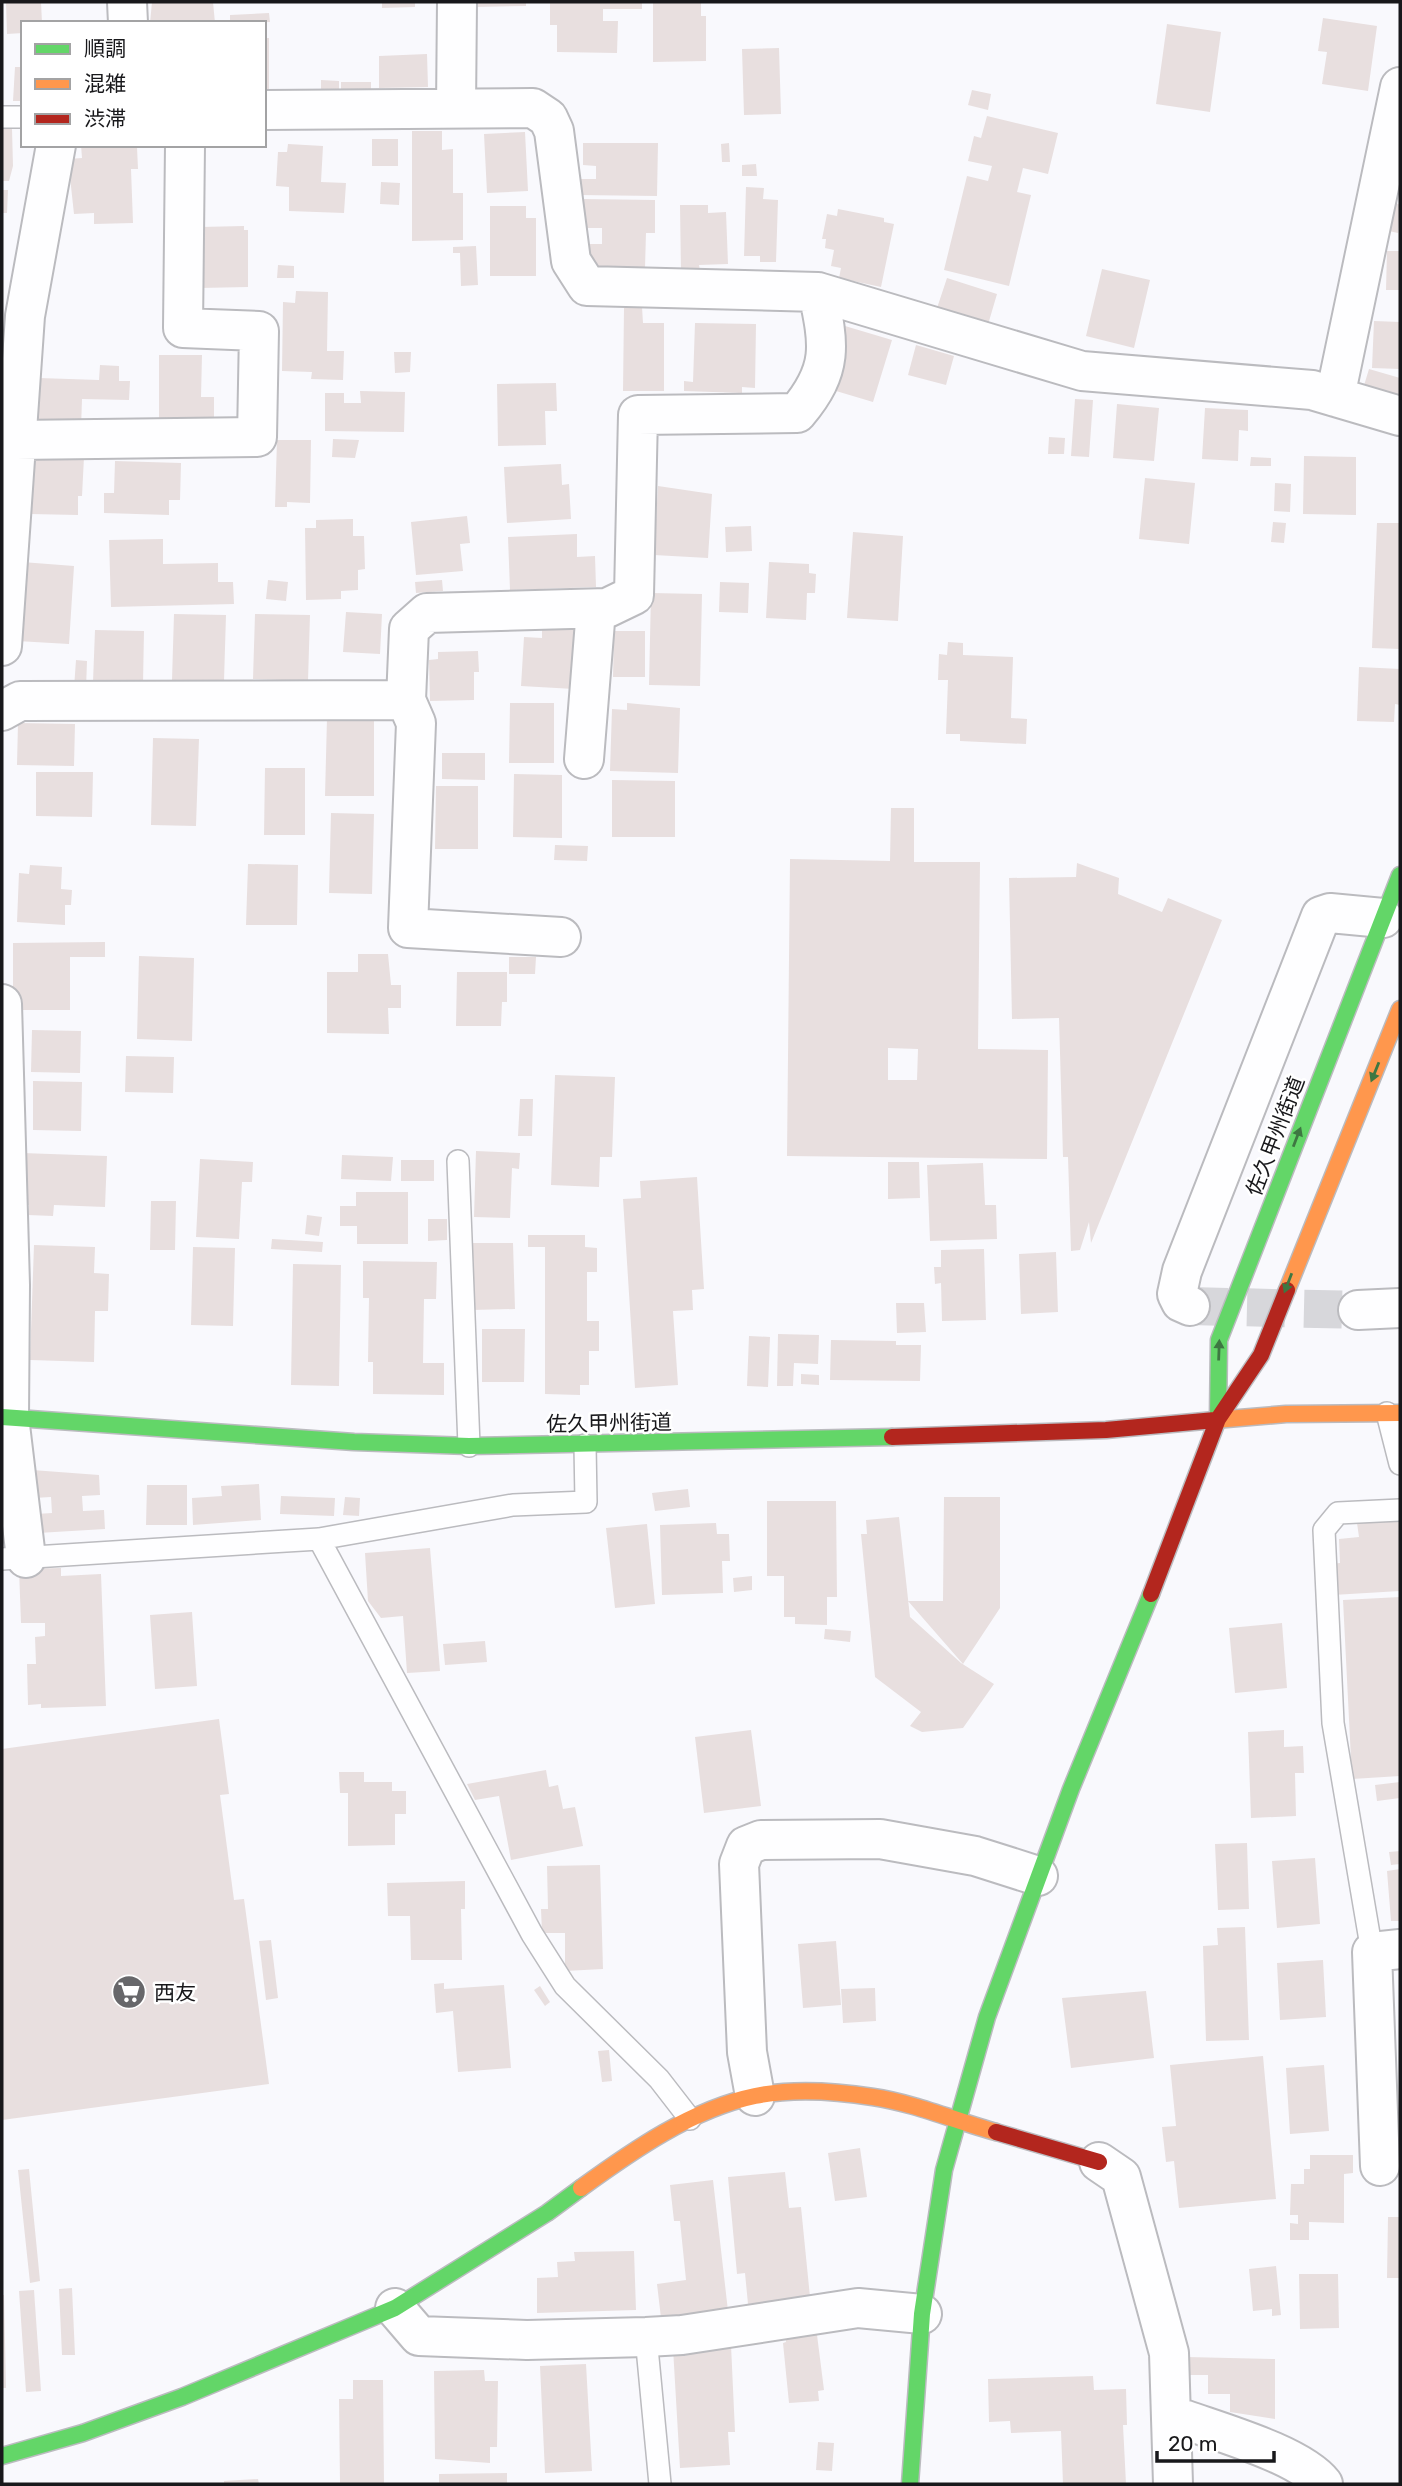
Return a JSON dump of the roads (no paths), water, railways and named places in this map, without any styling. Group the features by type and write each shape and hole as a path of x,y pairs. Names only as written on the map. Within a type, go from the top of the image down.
{"street":[{"path":"127,2 128,21"},
{"path":"456,108 457,2"},
{"path":"1335,397 1400,88"},
{"path":"266,110 533,108 548,118 554,131 571,261 587,286 818,292 1082,371 1312,390 1400,416"},
{"path":"2,646 16,440 13,317 56,147"},
{"path":"16,440 257,437 259,331 183,328 185,147"},
{"path":"561,937 408,928 416,723 405,701 409,629 427,613 596,609 607,608 634,595 638,415 797,413 817,390 828,343 818,292"},
{"path":"584,760 596,609"},
{"path":"2,711 20,701 405,701"},
{"name":"佐久甲州街道","path":"5,1417 341,1441 469,1446 1016,1434 1106,1430 1218,1419 1219,1340 1400,875"},
{"path":"1191,1306 1181,1302 1177,1294 1182,1271 1321,916 1330,913 1383,918"},
{"path":"2,1004 10,1285 5,1417 14,1558"},
{"path":"910,2484 922,2314 934,2225 957,2123 987,2017 1038,1876 1218,1419 1261,1355 1400,1010"},
{"path":"1357,1310 1400,1308"},
{"path":"1218,1419 1394,1413"},
{"path":"755,2096 747,2052 739,1864 746,1846 761,1840 880,1839 975,1856 1038,1876"},
{"path":"1386,1951 1390,2165"},
{"path":"2,2456 83,2433 157,2406 395,2308 547,2213 614,2164 690,2119 755,2096 788,2092 849,2093 875,2097 957,2123 1099,2162 1121,2178 1169,2353 1174,2484"},
{"path":"395,2308 419,2336 527,2340 682,2335 858,2308 922,2314"},
{"path":"1172,2415 1287,2458 1315,2474 1323,2484"}],"lane":[{"path":"2,117 21,117"},
{"path":"458,1161 469,1446"},
{"path":"1394,1413 1400,1464"},
{"path":"14,1558 319,1539 513,1505 586,1502 585,1445"},
{"path":"1386,1951 1333,1723 1324,1530 1338,1513 1400,1510"},
{"path":"319,1539 532,1934 565,1986 659,2079 690,2119"},
{"path":"646,2337 660,2484"}],"tunnel":[{"path":"1190,1306 1358,1310"}],"place":[{"name":"西友","path":"129,1992"}]}
